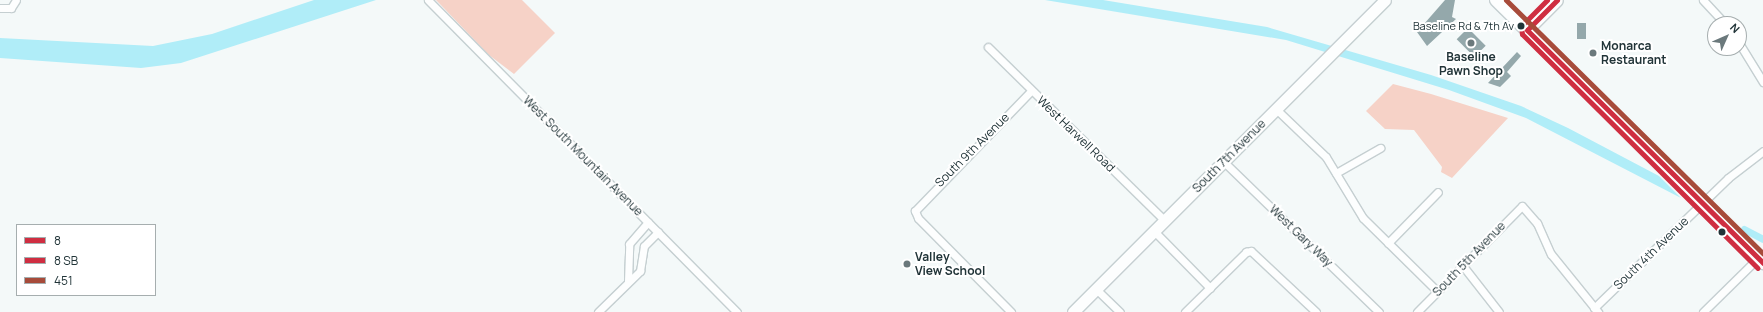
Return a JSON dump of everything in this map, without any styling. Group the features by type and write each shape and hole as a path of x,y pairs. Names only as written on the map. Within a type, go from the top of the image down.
{"main road":[{"path":"1496,0 1760,261"}],"street":[{"path":"0,8 11,8 16,0"},
{"name":"West South Mountain Avenue","path":"428,0 737,312"},
{"name":"South 7th Avenue","path":"1073,312 1385,0"},
{"path":"1526,30 1557,0"},
{"path":"1703,0 1718,16"},
{"name":"West Harwell Road","path":"988,47 1031,91 1164,220"},
{"path":"1747,56 1763,82"},
{"name":"South 9th Avenue","path":"1011,312 918,218 915,211 1031,91"},
{"path":"1276,109 1326,157 1359,213 1438,291"},
{"path":"1336,173 1380,148"},
{"name":"South 4th Avenue","path":"1596,310 1702,203 1763,151"},
{"name":"West Gary Way","path":"1223,161 1378,312"},
{"path":"1388,243 1438,192"},
{"name":"South 5th Avenue","path":"1417,312 1522,206 1536,223 1551,254 1596,310"},
{"path":"628,281 629,247 648,222"},
{"path":"1154,231 1210,288"},
{"path":"598,312 628,281 640,271 642,249 658,232"},
{"path":"629,247 642,249"},
{"path":"1185,312 1246,252 1251,251 1316,312"},
{"path":"1703,312 1760,261"},
{"path":"1462,266 1499,312"},
{"path":"1096,289 1120,312"}],"shaded area":[{"path":"436,0 522,0 555,33 514,74 489,55"},
{"path":"1393,84 1508,118 1452,178 1441,172 1442,167 1414,130 1385,129 1366,111"}],"water":[{"path":"314,0 376,0 181,63 141,68 0,58 0,38 153,46 212,34"},
{"path":"1045,0 1103,0 1267,27 1431,75 1521,106 1568,128 1659,176 1681,198 1526,118 1449,90 1286,40"}],"building":[{"path":"1445,0 1455,0 1452,17 1456,19 1427,46 1417,32"},
{"path":"1577,23 1586,23 1586,39 1577,39"},
{"name":"Baseline Pawn Shop","path":"1468,28 1486,46 1474,57 1457,39"},
{"path":"1517,52 1521,56 1507,72 1511,76 1500,87 1488,83"}],"waterway":[{"path":"1744,229 1763,239"}],"transit line":[{"name":"451","path":"1506,0 1763,253"},
{"path":"1547,0 1521,26 1522,34 1758,268"},
{"name":"8","path":"1557,0 1527,30 1763,263"}],"place":[{"name":"Baseline Rd & 7th Av","path":"1521,26"},
{"name":"Baseline Pawn Shop","path":"1471,43"},
{"name":"Monarca Restaurant","path":"1593,53"},
{"name":"Valley View School","path":"907,264"}]}
